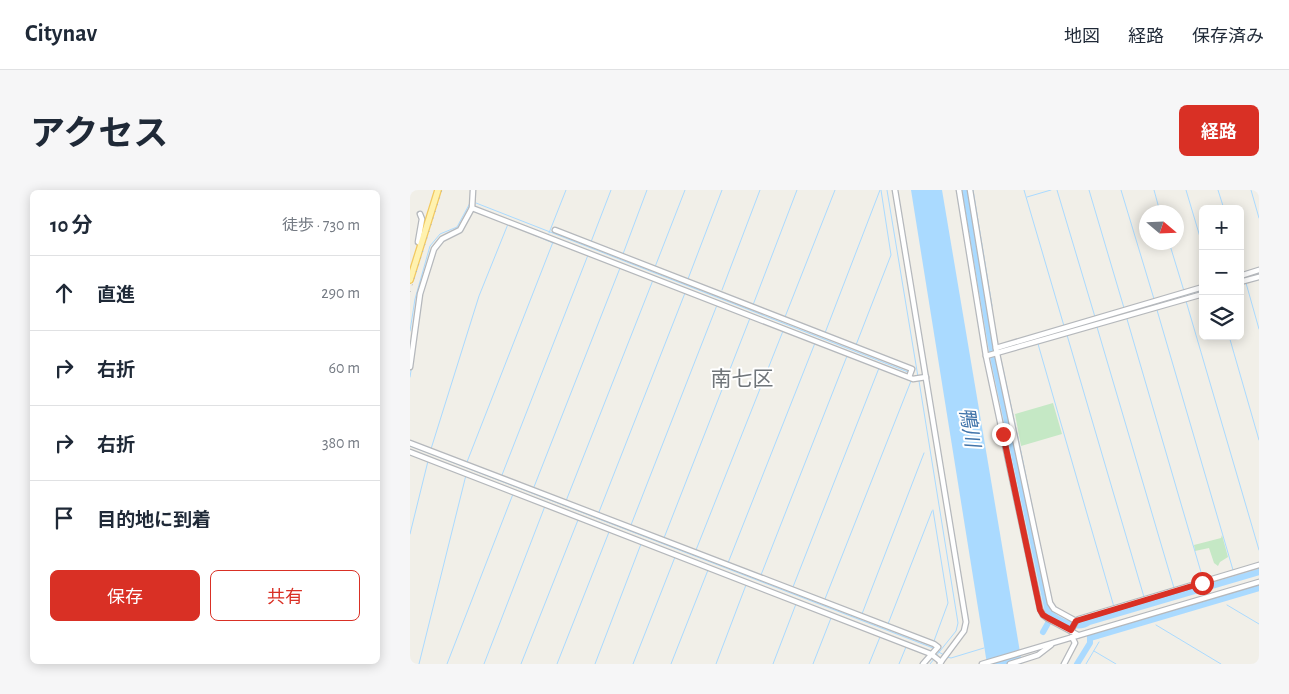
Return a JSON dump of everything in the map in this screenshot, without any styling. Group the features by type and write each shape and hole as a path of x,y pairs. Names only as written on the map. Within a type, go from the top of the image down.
{"main road":[{"path":"410,280 438,190"}],"street":[{"path":"410,367 420,294 434,248 442,238 460,230 472,208 473,190"},
{"path":"410,452 932,655 940,662 964,630 966,622 895,190"},
{"path":"959,190 1050,603 1054,609 1073,625 1075,642 1064,664"},
{"path":"970,190 994,353 1040,610 1043,615 1050,620 1073,625 1259,565"},
{"path":"472,208 911,376 925,377"},
{"path":"420,214 422,219 418,242 421,244"},
{"path":"555,230 912,369 911,376"},
{"path":"1244,275 1259,270"},
{"path":"1244,281 1259,277"},
{"path":"994,353 1199,288"},
{"path":"994,353 1199,295"},
{"path":"410,443 938,647 923,664"},
{"path":"982,664 1259,582"},
{"path":"1010,664 1038,655 1053,643"}],"green space":[{"path":"1053,403 1062,434 1021,446 1015,414"},
{"path":"1222,535 1228,557 1220,562 1218,566 1214,563 1209,548 1195,551 1194,545 1221,538"}],"water":[{"name":"鴨川","path":"911,190 942,190 1022,664 987,664"}],"waterway":[{"path":"549,233 566,190"},
{"path":"591,242 611,190"},
{"path":"623,254 647,190"},
{"path":"655,267 685,190"},
{"path":"688,279 722,190"},
{"path":"722,290 760,190"},
{"path":"753,305 797,190"},
{"path":"785,317 835,190"},
{"path":"825,333 880,190"},
{"path":"856,345 891,255 881,190"},
{"path":"887,190 918,377"},
{"path":"965,190 993,357 1048,612 1068,623 1079,625 1259,572"},
{"path":"973,190 992,306"},
{"path":"1024,190 1064,326"},
{"path":"1027,197 1051,190"},
{"path":"1057,190 1095,317"},
{"path":"1089,190 1124,308"},
{"path":"1121,190 1154,299"},
{"path":"1154,190 1158,205"},
{"path":"1186,190 1199,234"},
{"path":"1218,190 1223,205"},
{"path":"1251,190 1259,218"},
{"path":"410,331 415,299 430,246 440,234 457,227 470,203"},
{"path":"476,203 908,372"},
{"path":"473,211 505,223"},
{"path":"431,449 479,296 508,224 553,243"},
{"path":"453,236 460,232"},
{"path":"467,462 553,242"},
{"path":"1171,250 1184,291"},
{"path":"502,475 588,255"},
{"path":"534,487 620,268"},
{"path":"1244,278 1259,273"},
{"path":"566,501 653,280"},
{"path":"1246,283 1259,329"},
{"path":"992,351 1199,291"},
{"path":"599,512 685,293"},
{"path":"1186,301 1259,550"},
{"path":"631,525 717,305"},
{"path":"1157,310 1233,570"},
{"path":"664,538 750,318"},
{"path":"1127,319 1203,579"},
{"path":"1097,327 1174,588"},
{"path":"696,550 783,331"},
{"path":"1067,335 1144,597"},
{"path":"1230,340 1259,440"},
{"path":"728,563 815,343"},
{"path":"1038,344 1114,607"},
{"path":"1000,355 1016,429"},
{"path":"761,575 847,356"},
{"path":"410,377 412,365"},
{"path":"793,587 879,368"},
{"path":"825,599 911,381"},
{"path":"919,381 958,623 956,631 936,656"},
{"path":"1017,433 1052,602"},
{"path":"410,446 933,648"},
{"path":"862,614 924,453"},
{"path":"410,534 428,461"},
{"path":"419,664 466,475"},
{"path":"447,664 513,494"},
{"path":"484,664 545,506"},
{"path":"933,510 948,603 934,641"},
{"path":"888,624 932,511"},
{"path":"521,664 578,520"},
{"path":"557,664 609,532"},
{"path":"595,664 641,544"},
{"path":"633,664 675,557"},
{"path":"671,664 708,570"},
{"path":"716,664 746,585"},
{"path":"1090,638 1259,588"},
{"path":"773,664 796,604"},
{"path":"1227,605 1259,624"},
{"path":"1043,632 1052,616"},
{"path":"813,664 831,618"},
{"path":"1156,625 1221,664"},
{"path":"869,664 880,637"},
{"path":"1077,664 1090,643 1090,637"},
{"path":"1086,664 1099,642"},
{"path":"899,664 906,647"},
{"path":"947,657 951,658 984,648"},
{"path":"937,651 944,655"},
{"path":"1094,651 1116,664"},
{"path":"930,664 934,659"}],"railway":[{"path":"410,292 442,190"}],"district":[{"name":"南七区","path":"742,379"}],"route":[{"path":"1003,434 1040,610 1043,615 1071,630 1076,621 1202,583"}]}
